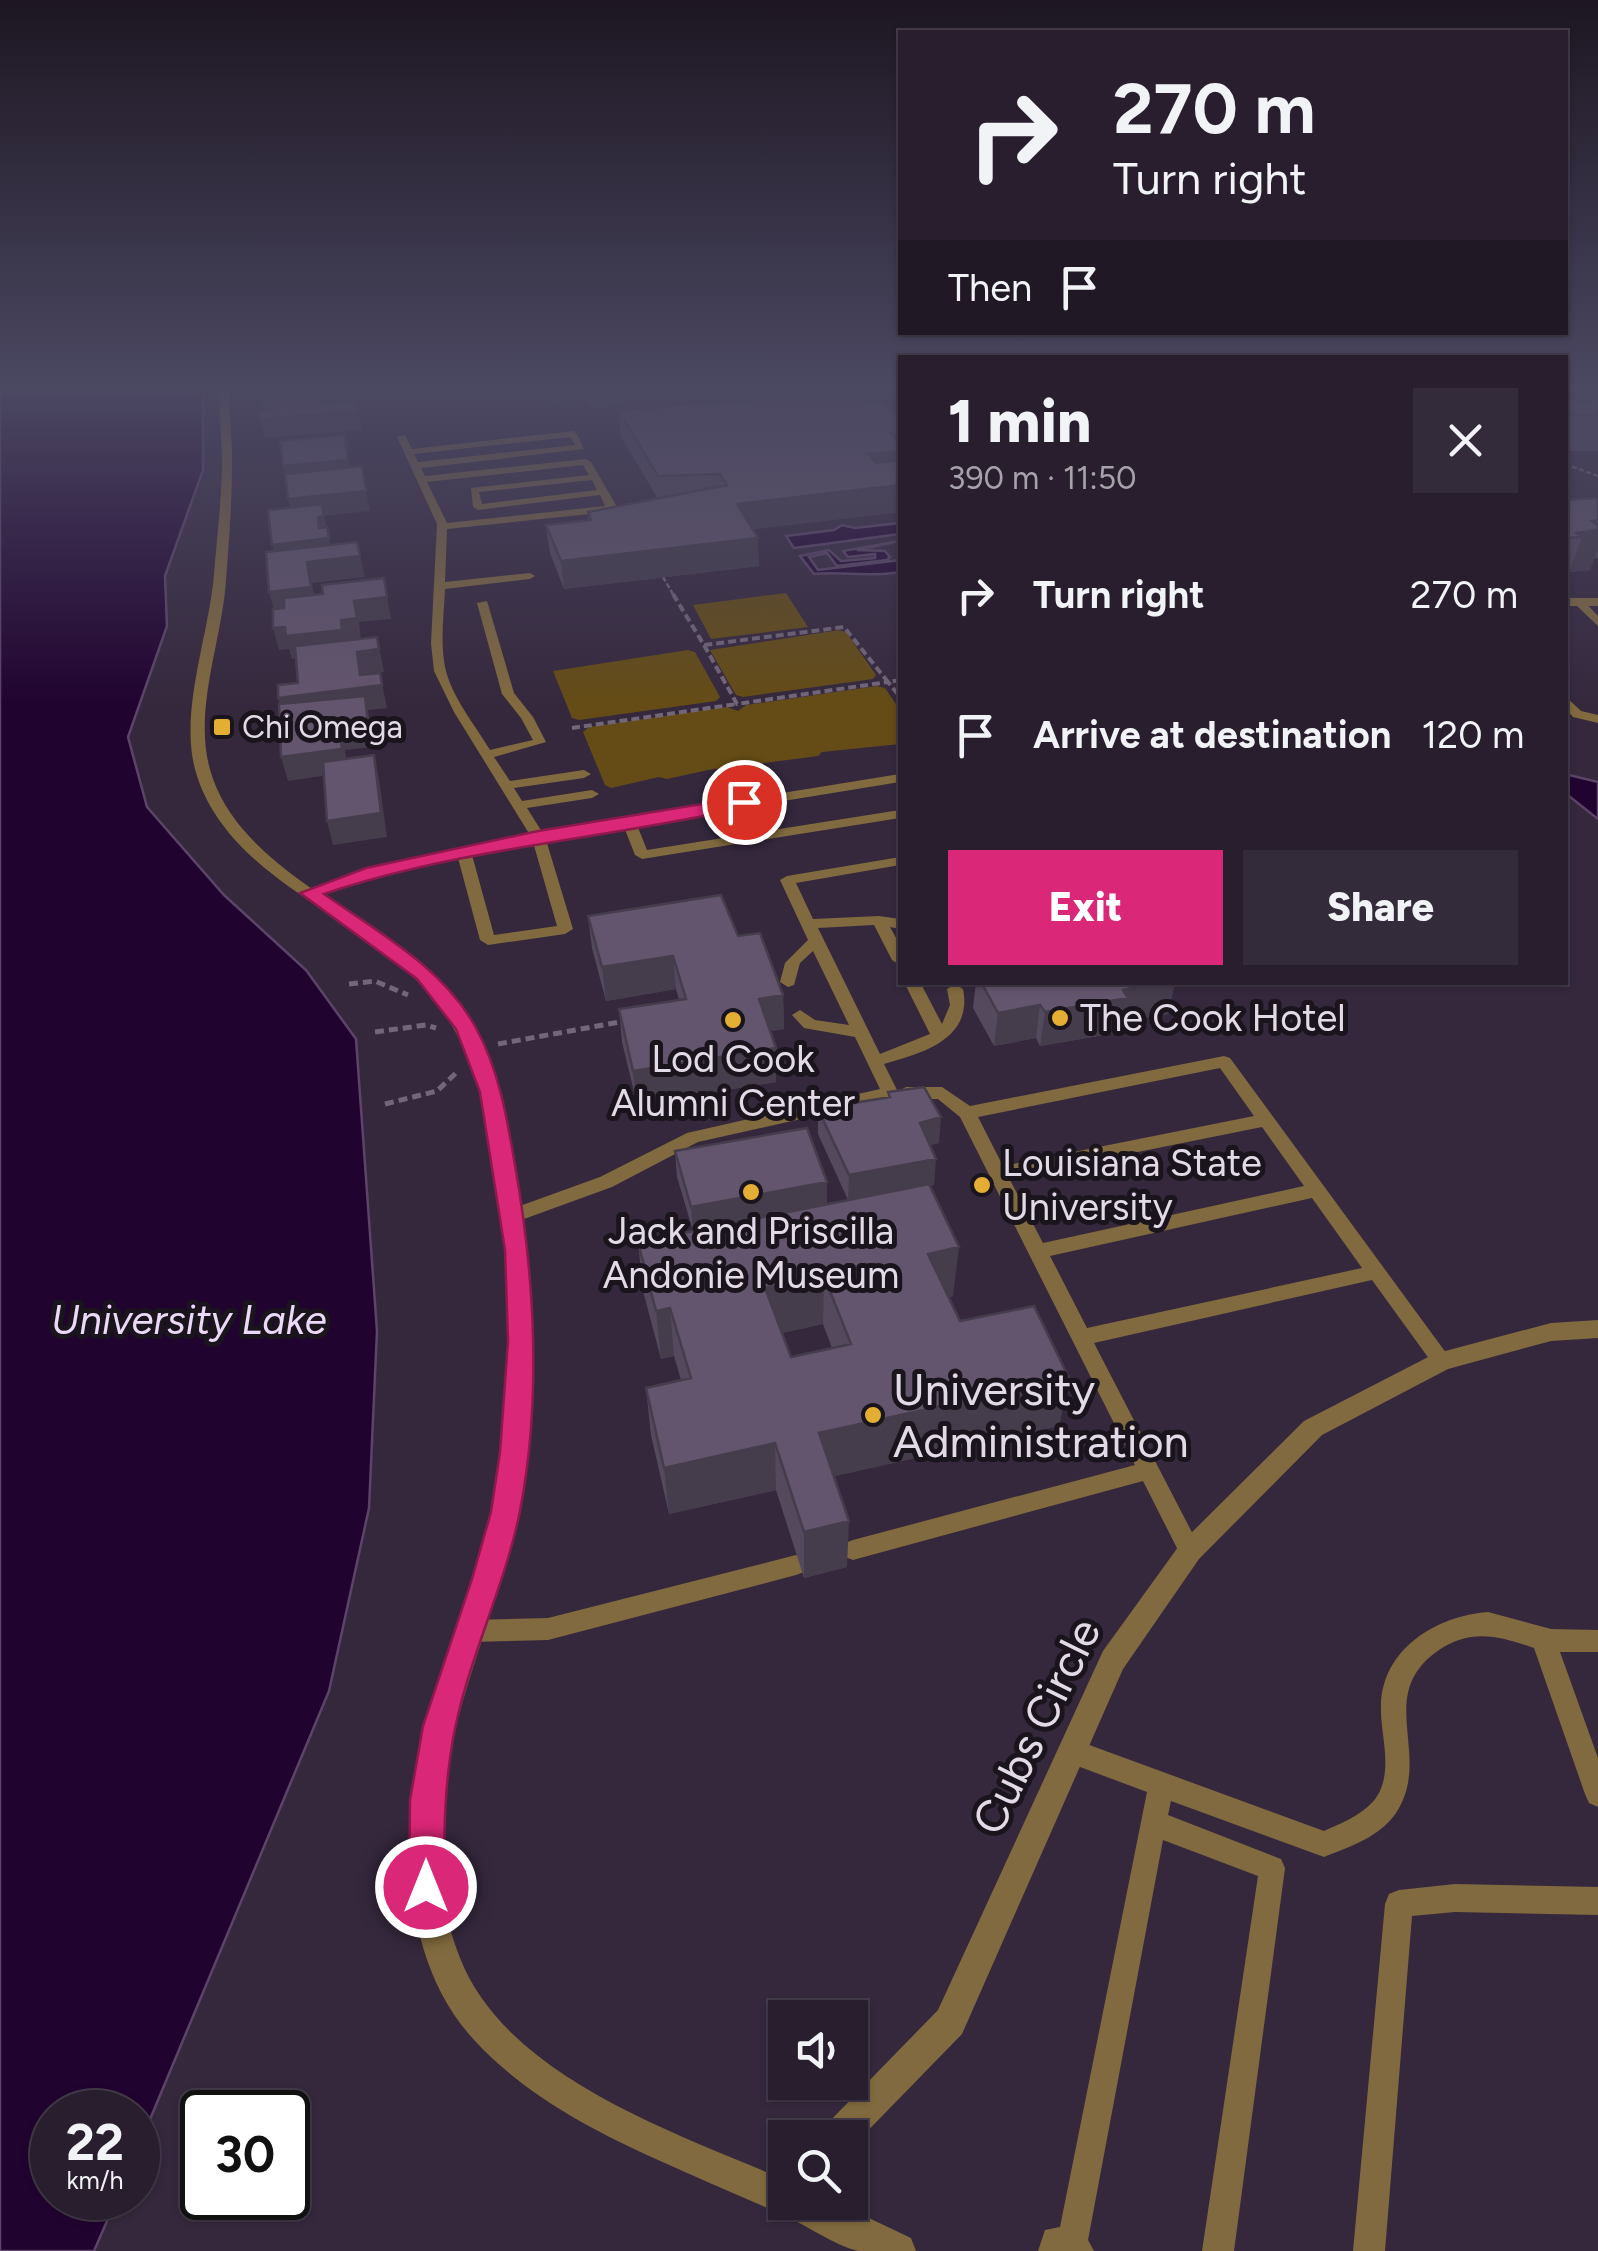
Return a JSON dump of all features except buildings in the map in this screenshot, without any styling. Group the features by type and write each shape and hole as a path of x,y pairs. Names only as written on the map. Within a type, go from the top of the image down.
{"street":[{"path":"225,494 216,619 196,723 206,782 236,830 310,893 424,975 466,1028 491,1092 513,1216 521,1341 514,1452 505,1512 439,1726 427,1800 426,1887 442,1952 458,1991 501,2044 564,2096 768,2189"},
{"path":"1572,602 1598,602"},
{"name":"Cubs Circle","path":"855,2120 950,2022 1113,1660 1190,1551 1312,1428 1442,1361 1550,1332 1598,1329"},
{"path":"834,2220 898,2251"}],"lane":[{"path":"429,494 442,527 438,586 440,672 460,712 538,837 565,929 488,940 464,853"},
{"path":"475,494 478,507 585,494"},
{"path":"442,527 610,509 603,494"},
{"path":"438,586 530,576"},
{"path":"1572,602 1598,623"},
{"path":"483,603 508,694 528,716 540,742 489,754"},
{"path":"1571,712 1598,720"},
{"path":"508,785 584,774"},
{"path":"310,893 366,874 538,837 898,778"},
{"path":"520,806 592,794"},
{"path":"628,820 642,855 898,814"},
{"path":"890,1093 787,880 898,861"},
{"path":"879,920 898,956"},
{"path":"788,982 788,970 813,933 879,920 898,924"},
{"path":"914,985 939,1035"},
{"path":"875,1061 926,1047 958,1012 955,989"},
{"path":"800,1015 810,1024 862,1033"},
{"path":"967,1113 1224,1062 1442,1361"},
{"path":"513,1216 606,1182 693,1138 890,1093 942,1093 967,1113 1190,1551"},
{"path":"998,1174 1266,1120"},
{"path":"1037,1252 1317,1190"},
{"path":"1080,1338 1376,1272"},
{"path":"853,1550 1147,1471"},
{"path":"469,1630 548,1629 796,1565"},
{"path":"1073,1752 1324,1844 1361,1829 1391,1799 1398,1771 1394,1687 1403,1665 1438,1634 1480,1623 1516,1627 1543,1639 1598,1641"},
{"path":"1543,1639 1596,1780"},
{"path":"1068,2250 1162,1784"},
{"path":"1154,1823 1272,1868 1218,2251"},
{"path":"1368,2251 1399,1904 1455,1898 1598,1902"}],"path":[{"path":"663,577 737,704"},
{"path":"704,645 844,627 898,694"},
{"path":"572,728 898,680"},
{"path":"350,984 375,981 413,998"},
{"path":"426,1025 428,1017"},
{"path":"496,1044 631,1020"},
{"path":"375,1032 426,1025 441,1029"},
{"path":"384,1104 436,1092 450,1081 460,1062"}],"shaded area":[{"path":"786,593 808,627 711,639 693,605"},
{"path":"846,632 876,675 873,679 743,697 736,695 710,650"},
{"path":"695,652 720,697 716,701 579,720 572,718 553,671"},
{"path":"885,688 898,707 898,744 822,752 818,756 667,779 659,777 611,788 605,785 583,732 589,727 727,707 738,711 746,705"}],"water":[{"name":"University Lake","path":"0,494 194,494 165,576 167,626 128,737 147,807 224,895 306,970 356,1039 377,1331 369,1508 329,1691 160,2095 160,2090 30,2090 30,2220 107,2220 94,2251 0,2251"},
{"path":"898,523 898,534 794,548 786,536 834,530 842,525 855,528"},
{"path":"898,541 857,550 885,551 890,557 887,560 837,566 827,553 809,557 818,570 898,560 898,572 814,574 800,556 829,550 841,561 875,558 875,554 848,557 843,551"},
{"path":"1568,775 1598,782 1598,819 1568,795"}],"place":[{"name":"Chi Omega","path":"222,727"},
{"name":"The Cook Hotel","path":"1060,1018"},
{"name":"Lod Cook Alumni Center","path":"733,1020"},
{"name":"Louisiana State University","path":"982,1185"},
{"name":"Jack and Priscilla Andonie Museum","path":"751,1192"},
{"name":"University Administration","path":"873,1415"}],"route":[{"path":"426,1887 427,1800 439,1726 488,1579 505,1512 514,1452 521,1341 512,1207 491,1092 466,1028 424,975 310,893 366,874 538,837 744,802"}]}
